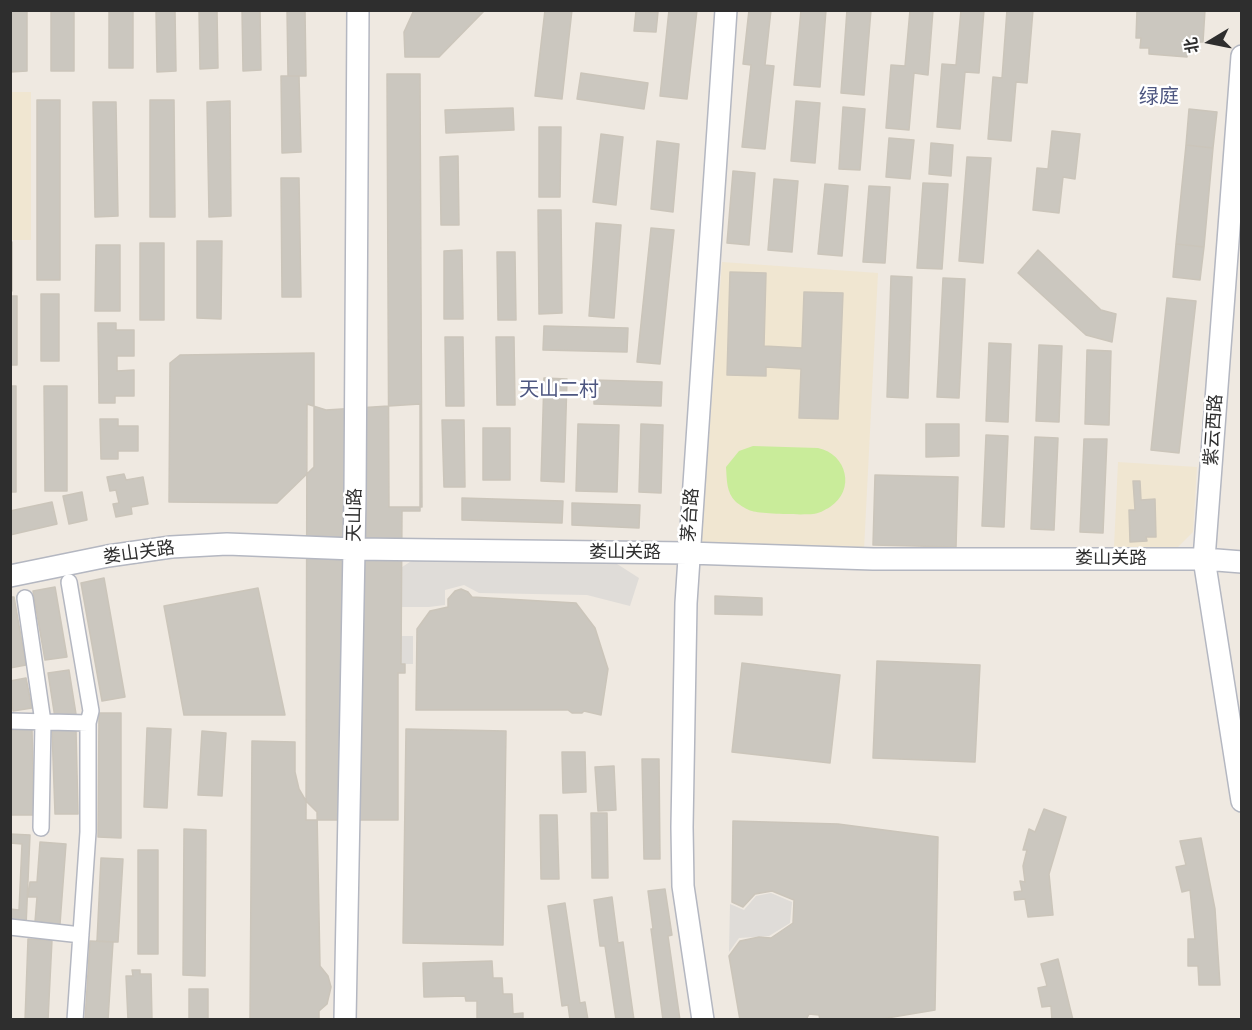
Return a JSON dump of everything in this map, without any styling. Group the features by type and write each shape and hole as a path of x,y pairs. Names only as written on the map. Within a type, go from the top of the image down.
{"street":[{"name":"天山路","path":"345,1020 354,549 358,10"},
{"name":"茅台路","path":"703,1020 683,886 682,826 688,553 726,10"},
{"name":"紫云西路","path":"1242,56 1204,559 1242,801"},
{"name":"娄山关路","path":"10,576 108,556 171,547 227,544 354,549 688,553 873,559 1204,559 1242,562"},
{"path":"69,582 91,711 88,723 88,832 75,1020"},
{"path":"25,598 43,722 41,828"},
{"path":"10,721 88,723"},
{"path":"10,927 81,935"}],"shaded area":[{"path":"10,92 31,92 31,240 11,240"},
{"path":"722,262 878,273 864,550 701,542"},
{"path":"1118,462 1197,467 1193,532 1176,549 1114,547"},
{"path":"419,556 614,562 639,578 630,606 587,595 479,593 464,585 445,590 445,605 397,607 396,571"},
{"path":"401,636 413,636 413,664 401,664"},
{"path":"771,893 792,902 790,923 769,936 739,938 729,952 730,904 744,910 756,896"}],"green space":[{"path":"753,446 818,448 836,457 845,473 843,491 838,500 822,512 815,514 773,514 748,510 736,502 730,494 726,467 739,451"}],"building":[{"path":"10,10 27,10 27,71 10,72"},
{"path":"51,10 74,10 74,71 51,71"},
{"path":"109,10 133,10 133,68 109,68"},
{"path":"156,10 175,10 176,71 157,72"},
{"path":"199,10 217,10 218,68 200,69"},
{"path":"242,10 260,10 261,70 243,71"},
{"path":"287,10 305,10 306,76 288,76"},
{"path":"414,10 485,10 439,57 405,57 404,32"},
{"path":"545,10 572,10 562,99 535,96"},
{"path":"669,10 697,10 687,99 660,96"},
{"path":"749,10 771,10 765,65 774,66 765,149 742,147 751,65 743,64"},
{"path":"801,10 826,10 820,87 794,85"},
{"path":"847,10 871,10 864,95 841,93"},
{"path":"910,10 933,10 928,75 914,73 909,130 886,128 891,65 905,66"},
{"path":"961,10 984,10 979,73 965,72 960,129 937,127 942,64 956,65"},
{"path":"1007,10 1033,10 1027,83 1016,82 1011,141 988,139 993,77 1002,78"},
{"path":"1137,10 1205,10 1203,42 1197,42 1197,51 1188,51 1187,57 1149,54 1149,48 1140,48 1141,38 1136,38"},
{"path":"636,11 658,12 656,32 634,31"},
{"path":"581,73 648,83 644,109 577,99"},
{"path":"387,74 420,74 422,507 389,507"},
{"path":"281,76 299,76 301,152 282,153"},
{"path":"37,100 60,100 60,280 37,280"},
{"path":"150,100 174,100 175,217 150,217"},
{"path":"230,101 231,216 209,217 207,102"},
{"path":"796,101 820,103 815,163 791,161"},
{"path":"93,102 116,102 118,216 95,217"},
{"path":"843,107 865,109 860,170 839,169"},
{"path":"513,108 514,130 446,133 445,110"},
{"path":"1189,109 1217,112 1213,148 1186,145"},
{"path":"539,127 561,127 560,197 539,197"},
{"path":"1052,131 1080,134 1075,179 1063,177 1059,213 1033,210 1037,168 1048,169"},
{"path":"601,134 623,137 616,205 593,202"},
{"path":"889,138 914,140 910,179 886,177"},
{"path":"657,141 679,144 673,212 651,209"},
{"path":"931,143 953,145 951,176 929,174"},
{"path":"1186,145 1213,148 1204,247 1176,244"},
{"path":"458,156 459,225 441,225 440,157"},
{"path":"967,157 991,158 983,263 959,261"},
{"path":"733,171 755,173 749,245 727,243"},
{"path":"281,178 299,178 301,297 282,297"},
{"path":"774,179 798,181 792,252 768,250"},
{"path":"923,183 948,184 942,269 917,268"},
{"path":"825,184 848,186 842,256 818,254"},
{"path":"869,186 890,187 885,263 863,262"},
{"path":"538,210 561,210 562,313 539,314"},
{"path":"596,223 621,225 614,318 589,316"},
{"path":"651,228 674,230 660,364 637,362"},
{"path":"197,241 222,241 221,319 197,318"},
{"path":"10,242 12,242 12,291 10,291"},
{"path":"140,243 164,243 164,320 140,320"},
{"path":"1176,244 1204,247 1200,280 1173,277"},
{"path":"96,245 120,245 120,311 95,311"},
{"path":"462,250 463,319 444,319 444,251"},
{"path":"1038,250 1101,310 1116,314 1112,342 1086,335 1018,273"},
{"path":"497,252 515,252 516,320 498,320"},
{"path":"730,272 766,273 764,346 802,348 804,292 843,293 838,419 799,418 801,369 766,367 766,376 727,375"},
{"path":"891,276 912,277 908,398 887,397"},
{"path":"943,278 965,279 959,398 937,397"},
{"path":"41,294 59,294 59,361 41,361"},
{"path":"10,296 17,296 17,365 10,365"},
{"path":"1167,298 1196,301 1179,453 1151,450"},
{"path":"98,323 116,323 116,330 134,330 134,356 117,356 117,371 134,370 134,396 115,396 115,403 99,403"},
{"path":"544,326 628,328 627,352 543,350"},
{"path":"445,337 463,337 464,406 446,406"},
{"path":"496,337 514,337 515,405 497,405"},
{"path":"989,343 1011,344 1008,422 986,421"},
{"path":"1039,345 1062,346 1059,422 1036,421"},
{"path":"1087,350 1111,351 1109,425 1085,424"},
{"path":"314,353 314,467 277,503 169,502 170,363 180,355"},
{"path":"544,378 567,379 564,482 541,481"},
{"path":"594,380 662,382 661,406 594,404"},
{"path":"10,386 16,386 16,492 10,492"},
{"path":"44,386 67,386 67,491 45,491"},
{"path":"307,404 326,410 420,404 420,511 402,511 401,664 405,664 405,673 398,673 398,820 306,820"},
{"path":"100,419 118,419 118,426 138,426 138,451 118,451 118,459 101,459"},
{"path":"442,420 464,420 465,487 444,487"},
{"path":"578,424 619,425 617,492 576,491"},
{"path":"641,424 663,425 661,493 639,492"},
{"path":"926,424 959,424 959,456 926,457"},
{"path":"483,428 510,428 510,480 483,480"},
{"path":"986,435 1008,436 1004,527 982,526"},
{"path":"1035,437 1058,438 1054,530 1031,529"},
{"path":"1084,439 1107,439 1103,533 1080,532"},
{"path":"124,474 126,480 143,477 148,504 131,507 132,514 116,517 113,504 119,503 116,490 110,491 107,477"},
{"path":"875,475 958,477 956,547 873,545"},
{"path":"1133,481 1140,481 1141,500 1155,499 1156,537 1146,537 1147,541 1130,542 1129,510 1135,510"},
{"path":"82,492 87,520 69,524 63,496"},
{"path":"462,498 563,501 562,523 462,520"},
{"path":"52,502 57,524 10,535 10,511"},
{"path":"572,503 640,505 639,528 572,525"},
{"path":"104,578 125,697 102,701 81,583"},
{"path":"55,587 67,657 45,660 33,591"},
{"path":"258,588 285,715 184,715 164,606"},
{"path":"461,589 472,597 576,603 595,628 608,669 601,715 584,711 572,713 568,710 416,710 417,629 430,611 448,607 448,599 455,591"},
{"path":"715,596 762,598 762,615 715,614"},
{"path":"10,597 14,597 26,665 10,668"},
{"path":"877,661 980,665 975,762 873,758"},
{"path":"742,663 840,675 830,763 732,752"},
{"path":"69,670 76,714 55,718 48,673"},
{"path":"26,678 32,708 13,711 10,681"},
{"path":"99,713 121,713 121,838 98,837"},
{"path":"147,728 171,729 167,808 144,807"},
{"path":"32,729 34,815 11,815 10,730"},
{"path":"406,729 506,731 503,945 403,943"},
{"path":"52,730 76,730 78,814 55,814"},
{"path":"202,731 226,733 222,796 198,795"},
{"path":"252,741 295,742 295,772 299,789 306,801 317,812 320,966 328,976 331,987 327,1004 319,1011 319,1020 250,1020"},
{"path":"562,752 585,752 586,792 563,793"},
{"path":"642,759 659,759 660,859 644,859"},
{"path":"614,766 616,810 598,811 595,767"},
{"path":"1044,809 1066,817 1049,874 1053,915 1028,917 1025,899 1015,900 1014,892 1022,891 1020,881 1025,882 1023,866 1027,850 1023,850 1029,829 1035,832"},
{"path":"591,813 607,813 608,878 592,878"},
{"path":"540,815 557,815 559,879 541,879"},
{"path":"733,821 838,824 938,837 935,1010 875,1020 820,1020 819,1015 809,1014 806,1020 740,1020 729,956 740,941 759,937 771,938 793,923 794,900 772,891 755,894 743,907 732,902"},
{"path":"184,829 206,830 205,976 183,975"},
{"path":"10,834 30,835 26,926 10,924"},
{"path":"1201,838 1215,909 1220,985 1199,985 1198,966 1188,966 1188,939 1195,939 1190,890 1182,892 1176,867 1186,865 1180,841"},
{"path":"40,842 66,844 60,924 35,922 37,897 28,897 30,882 37,882"},
{"path":"10,843 22,844 19,910 10,909"},
{"path":"138,850 158,850 158,954 138,954"},
{"path":"101,858 123,859 118,942 97,941"},
{"path":"665,889 672,935 668,936 680,1020 663,1020 651,929 653,929 648,891"},
{"path":"612,897 618,943 623,942 634,1020 616,1020 605,946 600,946 594,900"},
{"path":"565,903 580,1003 585,1002 588,1020 570,1020 568,1005 562,1006 548,906"},
{"path":"28,939 52,940 48,1020 25,1020"},
{"path":"90,941 113,942 108,1020 85,1020"},
{"path":"1058,959 1073,1020 1052,1020 1051,1006 1042,1007 1038,988 1047,986 1041,964"},
{"path":"492,961 493,978 502,978 503,994 512,994 513,1014 523,1013 523,1020 477,1020 477,1001 466,1001 465,996 424,997 423,963"},
{"path":"132,970 140,970 140,974 151,974 152,1020 128,1020 126,976 133,976"},
{"path":"189,989 208,989 208,1020 189,1020"}],"district":[{"name":"绿庭","path":"1159,97"},
{"name":"天山二村","path":"559,390"}]}
